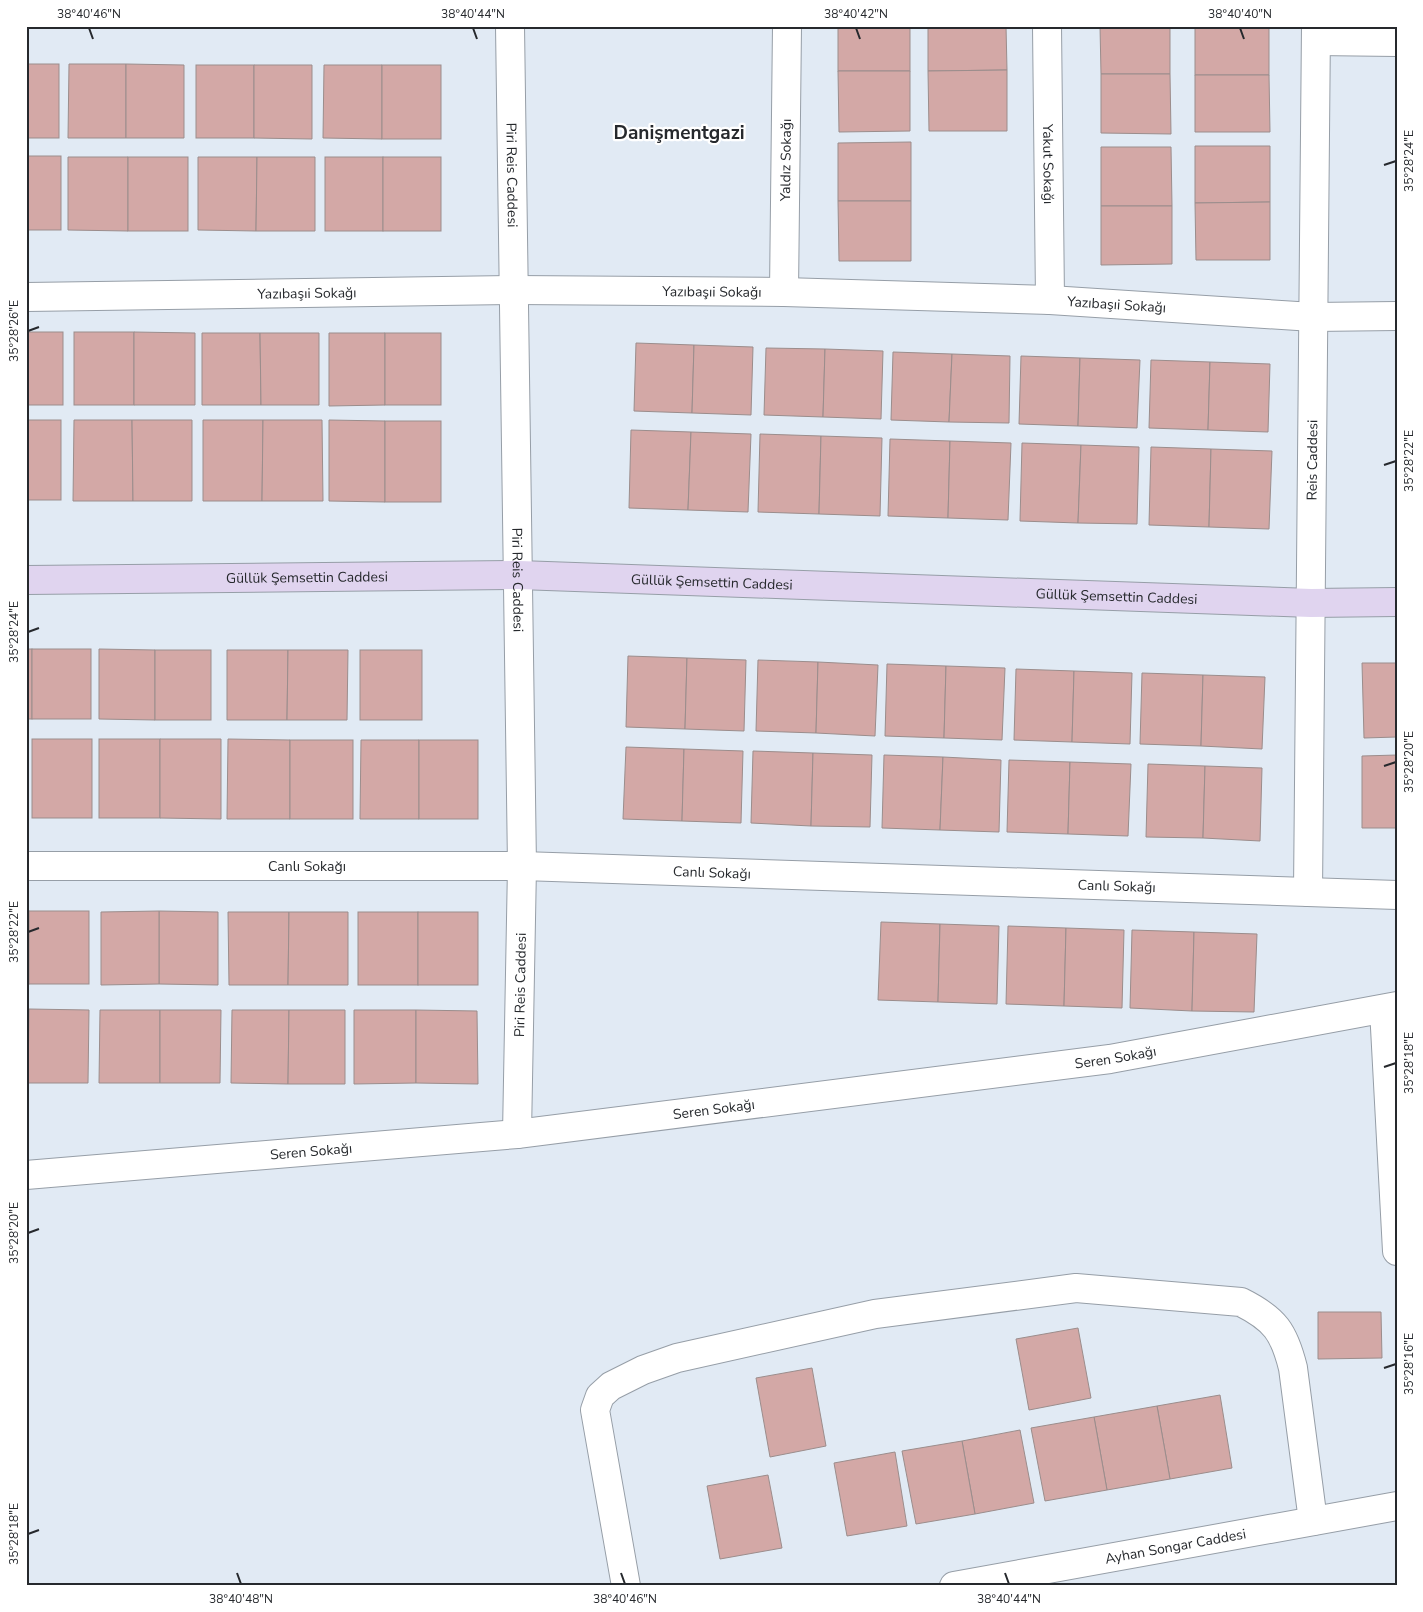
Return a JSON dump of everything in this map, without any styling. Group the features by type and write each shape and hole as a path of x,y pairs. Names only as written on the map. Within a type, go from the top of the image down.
{"street":[{"name":"Piri Reis Caddesi","path":"510,26 522,866 517,1134"},
{"name":"Yaldız Sokağı","path":"784,292 787,26"},
{"name":"Yakut Sokağı","path":"1048,26 1050,300"},
{"path":"1316,34 1397,42"},
{"name":"Reis Caddesi","path":"1308,892 1316,34"},
{"name":"Yazıbaşıi Sokağı","path":"26,297 515,290 784,292 1050,300 1313,317 1397,316"},
{"name":"Güllük Şemsettin Caddesi","path":"26,580 519,575 1311,602 1397,602"},
{"name":"Canlı Sokağı","path":"26,866 522,866 1397,895"},
{"path":"1391,1007 1397,1251"},
{"name":"Seren Sokağı","path":"26,1175 517,1134 1110,1059 1391,1007"},
{"path":"626,1586 596,1410 600,1396 611,1386 643,1370 677,1358 875,1314 1076,1288 1241,1302 1261,1312 1277,1327 1288,1347 1293,1368 1313,1521"},
{"name":"Ayhan Songar Caddesi","path":"954,1586 1397,1506"}],"building":[{"path":"838,26 910,26 910,71 838,71"},
{"path":"928,26 1006,26 1007,70 928,71"},
{"path":"1100,26 1170,26 1170,74 1101,74"},
{"path":"1195,26 1269,26 1269,75 1195,75"},
{"path":"26,64 59,64 59,138 26,138"},
{"path":"69,64 126,64 126,138 68,138"},
{"path":"126,64 184,65 184,138 126,138"},
{"path":"196,65 254,65 254,138 196,138"},
{"path":"254,65 312,65 312,139 254,138"},
{"path":"324,65 382,65 382,139 323,138"},
{"path":"382,65 441,65 441,139 382,139"},
{"path":"1007,70 1007,131 929,131 928,71"},
{"path":"838,71 910,71 910,131 839,132"},
{"path":"1101,74 1170,74 1171,134 1101,133"},
{"path":"1195,75 1269,75 1270,132 1195,132"},
{"path":"911,142 911,201 838,201 838,143"},
{"path":"1195,146 1270,146 1270,202 1195,203"},
{"path":"1101,147 1171,147 1172,206 1101,206"},
{"path":"26,156 61,156 61,230 26,230"},
{"path":"68,157 128,157 128,231 68,230"},
{"path":"128,157 188,157 188,231 128,231"},
{"path":"198,157 257,157 256,231 198,230"},
{"path":"257,157 315,157 315,231 256,231"},
{"path":"325,157 383,157 383,231 325,231"},
{"path":"383,157 441,157 441,231 383,231"},
{"path":"838,201 911,201 911,261 839,261"},
{"path":"1270,202 1270,260 1196,260 1195,203"},
{"path":"1101,206 1172,206 1172,264 1101,265"},
{"path":"26,332 63,332 63,405 26,405"},
{"path":"74,332 134,332 134,405 74,405"},
{"path":"134,332 195,333 195,405 134,405"},
{"path":"202,333 260,333 261,405 202,405"},
{"path":"260,333 319,333 319,405 261,405"},
{"path":"329,333 385,333 385,405 329,406"},
{"path":"385,333 441,333 441,405 385,405"},
{"path":"636,343 694,345 692,413 634,411"},
{"path":"694,345 753,347 751,415 692,413"},
{"path":"766,348 825,349 823,417 764,415"},
{"path":"825,349 883,351 881,419 823,417"},
{"path":"893,352 952,354 949,422 891,420"},
{"path":"952,354 1010,356 1009,423 949,422"},
{"path":"1021,356 1080,358 1078,426 1019,424"},
{"path":"1080,358 1140,360 1137,428 1078,426"},
{"path":"1151,360 1210,362 1208,430 1149,428"},
{"path":"1210,362 1270,364 1268,432 1208,430"},
{"path":"26,420 61,420 61,500 26,500"},
{"path":"74,420 132,420 133,501 73,501"},
{"path":"132,420 192,420 192,501 133,501"},
{"path":"203,420 263,420 262,501 203,501"},
{"path":"263,420 322,420 323,501 262,501"},
{"path":"329,420 385,421 385,502 329,501"},
{"path":"385,421 441,421 441,502 385,502"},
{"path":"631,430 691,432 688,510 629,508"},
{"path":"691,432 751,434 748,512 688,510"},
{"path":"760,434 821,436 819,514 758,512"},
{"path":"821,436 882,438 880,516 819,514"},
{"path":"890,439 950,441 948,518 888,516"},
{"path":"950,441 1011,443 1008,520 948,518"},
{"path":"1022,443 1081,445 1078,523 1020,521"},
{"path":"1081,445 1139,447 1137,524 1078,523"},
{"path":"1151,447 1211,449 1209,527 1149,525"},
{"path":"1211,449 1272,451 1269,529 1209,527"},
{"path":"26,649 32,649 32,719 26,719"},
{"path":"32,649 91,649 91,719 32,719"},
{"path":"99,649 155,650 155,720 99,719"},
{"path":"155,650 211,650 211,720 155,720"},
{"path":"227,650 288,650 287,720 227,720"},
{"path":"288,650 348,650 347,720 287,720"},
{"path":"360,650 422,650 422,720 360,720"},
{"path":"628,656 687,658 685,729 626,727"},
{"path":"687,658 746,660 744,731 685,729"},
{"path":"758,660 818,662 816,733 756,731"},
{"path":"818,662 878,665 875,736 816,733"},
{"path":"1362,663 1397,663 1397,737 1364,738"},
{"path":"887,664 946,666 944,738 885,736"},
{"path":"946,666 1005,668 1002,740 944,738"},
{"path":"1016,669 1074,671 1072,742 1014,740"},
{"path":"1074,671 1132,673 1130,744 1072,742"},
{"path":"1142,673 1203,675 1201,746 1140,744"},
{"path":"1203,675 1265,677 1262,749 1201,746"},
{"path":"32,739 92,739 92,818 32,818"},
{"path":"99,739 160,739 160,818 99,818"},
{"path":"160,739 221,739 221,819 160,818"},
{"path":"228,739 290,740 290,819 227,819"},
{"path":"290,740 353,740 353,819 290,819"},
{"path":"361,740 419,740 419,819 360,819"},
{"path":"419,740 478,740 478,819 419,819"},
{"path":"626,747 684,749 682,821 623,819"},
{"path":"684,749 743,751 741,823 682,821"},
{"path":"753,751 813,753 811,826 751,823"},
{"path":"813,753 872,755 870,827 811,826"},
{"path":"884,755 943,757 940,830 882,828"},
{"path":"1397,755 1397,828 1362,828 1362,756"},
{"path":"943,757 1001,760 999,832 940,830"},
{"path":"1009,760 1070,762 1068,834 1007,832"},
{"path":"1070,762 1131,764 1128,836 1068,834"},
{"path":"1148,764 1205,766 1203,838 1146,837"},
{"path":"1205,766 1262,768 1260,841 1203,838"},
{"path":"26,911 29,911 29,984 26,984"},
{"path":"29,911 89,911 89,984 29,984"},
{"path":"159,911 218,912 218,985 159,984"},
{"path":"159,911 159,984 101,985 101,912"},
{"path":"228,912 289,912 288,985 229,985"},
{"path":"289,912 348,912 348,985 288,985"},
{"path":"358,912 418,912 418,985 358,985"},
{"path":"418,912 478,912 478,985 418,985"},
{"path":"881,922 940,924 938,1002 878,1000"},
{"path":"940,924 999,926 997,1004 938,1002"},
{"path":"1008,926 1066,928 1064,1006 1006,1004"},
{"path":"1066,928 1124,930 1122,1008 1064,1006"},
{"path":"1132,930 1194,932 1192,1011 1130,1008"},
{"path":"1194,932 1257,934 1254,1012 1192,1011"},
{"path":"26,1009 29,1009 28,1083 26,1083"},
{"path":"29,1009 89,1010 88,1083 28,1083"},
{"path":"100,1010 160,1010 160,1083 99,1083"},
{"path":"160,1010 221,1010 220,1083 160,1083"},
{"path":"232,1010 289,1010 288,1084 231,1083"},
{"path":"289,1010 345,1010 345,1084 288,1084"},
{"path":"354,1010 416,1010 416,1083 354,1084"},
{"path":"416,1010 477,1011 478,1084 416,1083"},
{"path":"1318,1312 1381,1312 1382,1358 1318,1359"},
{"path":"1078,1328 1091,1398 1029,1410 1016,1339"},
{"path":"812,1368 826,1446 770,1457 756,1378"},
{"path":"1220,1395 1232,1468 1170,1479 1157,1406"},
{"path":"1157,1406 1170,1479 1107,1490 1094,1417"},
{"path":"1094,1417 1107,1490 1045,1501 1031,1428"},
{"path":"1020,1430 1034,1503 975,1514 962,1441"},
{"path":"962,1441 975,1514 916,1524 902,1451"},
{"path":"895,1452 907,1526 847,1536 834,1463"},
{"path":"768,1475 782,1548 720,1559 707,1486"}],"district":[{"name":"Danişmentgazi","path":"679,132"}]}
